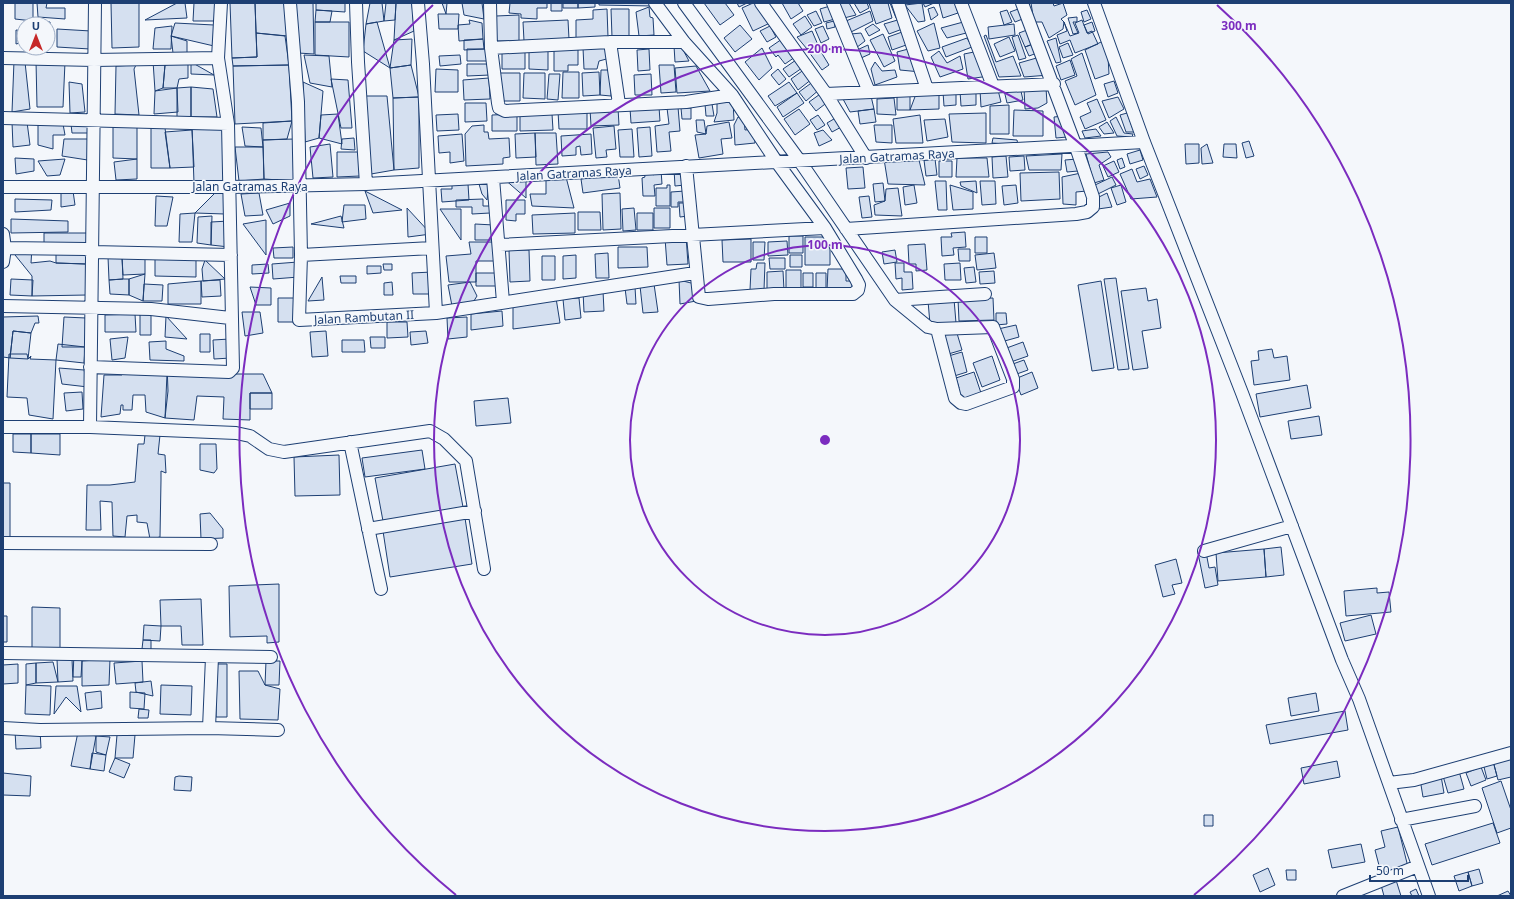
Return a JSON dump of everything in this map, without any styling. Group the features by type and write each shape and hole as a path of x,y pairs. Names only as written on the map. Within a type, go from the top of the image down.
{"street":[{"path":"90,427 95,3"},
{"path":"90,367 229,372 233,368 230,318 231,255 228,124 218,58 221,3"},
{"name":"Jalan Rambutan II","path":"290,3 298,102 300,255 299,320 436,314 503,302 695,274"},
{"path":"356,3 366,184"},
{"path":"418,3 423,64 436,314"},
{"path":"490,3 491,48 498,103 499,108 505,111 619,104 686,102 732,95"},
{"path":"655,3 684,42 732,95 776,161 825,228 859,284 858,290 853,294 774,294 708,299 699,297 695,274 693,234 686,166"},
{"path":"684,3 799,160 895,300 928,327 937,329 993,327 1013,379 1013,387 966,404 957,401 937,329"},
{"path":"761,3 826,94 866,158"},
{"path":"833,3 869,92"},
{"path":"898,3 927,89"},
{"path":"961,3 993,86"},
{"path":"846,229 1087,212 1093,207 1093,197 1076,147 1054,84 1022,3"},
{"path":"1094,3 1144,142 1342,660 1359,699 1429,896"},
{"path":"491,48 610,42 684,42"},
{"path":"610,42 619,104"},
{"path":"3,58 94,60 218,58"},
{"path":"826,94 1054,84"},
{"path":"3,118 228,124"},
{"name":"Jalan Gatramas Raya","path":"3,187 299,187 493,178 776,161 1076,147 1144,142"},
{"path":"493,178 500,244 503,302"},
{"path":"500,244 825,228"},
{"path":"3,234 5,248 3,262"},
{"path":"5,248 86,249 92,252 231,255"},
{"path":"300,255 432,248"},
{"path":"895,300 985,294"},
{"path":"3,306 151,309 230,318"},
{"path":"3,427 90,427 236,432 250,436 269,449 284,452 430,432 444,440 466,461 484,569"},
{"path":"350,442 380,589"},
{"path":"368,529 475,511"},
{"path":"1204,551 1292,526"},
{"path":"3,543 211,544"},
{"path":"3,653 91,653 212,657 271,657"},
{"path":"209,728 212,657"},
{"path":"3,728 40,730 209,728 278,730"},
{"path":"1389,783 1414,780 1511,753"},
{"path":"1401,820 1475,806"},
{"path":"1343,896 1418,866"}],"building":[{"path":"15,3 33,3 33,16 16,16 15,19"},
{"path":"37,3 47,3 46,8 65,8 65,19 56,18 56,16 38,16"},
{"path":"111,3 139,3 139,47 112,48"},
{"path":"177,3 185,3 187,18 145,20"},
{"path":"194,3 219,3 218,21 193,21"},
{"path":"230,3 255,3 257,57 232,58"},
{"path":"255,3 286,3 288,36 256,33"},
{"path":"295,3 313,3 314,54 298,53"},
{"path":"316,3 345,3 345,12 316,10"},
{"path":"370,3 382,3 384,21 366,24"},
{"path":"386,3 396,3 395,20 384,21"},
{"path":"396,3 412,3 414,31 394,40"},
{"path":"442,3 447,3 446,14"},
{"path":"462,3 482,3 484,19 464,15"},
{"path":"510,3 547,3 547,8 537,8 537,19 521,18 521,14 509,13"},
{"path":"551,3 562,3 562,11 551,11"},
{"path":"563,3 578,3 578,8 563,8"},
{"path":"578,3 595,3 595,7 578,8"},
{"path":"599,3 650,3 653,6 599,5"},
{"path":"704,3 725,3 734,15 720,25"},
{"path":"737,3 747,3 739,7"},
{"path":"756,3 770,23 753,31 742,8"},
{"path":"782,3 798,3 803,11 791,19"},
{"path":"838,3 849,3 856,15 844,18"},
{"path":"854,3 867,3 869,8 860,13"},
{"path":"869,3 888,3 892,18 876,24"},
{"path":"890,3 894,3 901,15 896,18"},
{"path":"922,3 925,21 918,22 905,5"},
{"path":"923,3 934,3 925,7"},
{"path":"939,3 955,3 958,13 943,18"},
{"path":"1031,3 1053,3 1054,6 1063,3 1067,15 1061,19 1064,22 1063,29 1049,38 1042,22 1034,22"},
{"path":"830,6 835,19 824,22 820,9"},
{"path":"649,7 650,17 653,18 654,35 639,36 636,12"},
{"path":"934,7 938,15 931,20 928,9"},
{"path":"1021,8 1025,18 1015,22 1010,12"},
{"path":"607,9 608,37 576,38 576,20 593,19 593,10"},
{"path":"611,9 629,9 629,36 612,37"},
{"path":"316,10 332,11 330,22 315,22"},
{"path":"1007,10 1012,22 1004,25 1000,12"},
{"path":"1087,10 1091,19 1084,22 1081,12"},
{"path":"816,11 822,23 814,26 807,15"},
{"path":"870,11 873,21 851,32 846,21"},
{"path":"438,14 459,14 458,29 439,29"},
{"path":"519,15 519,41 496,41 496,16"},
{"path":"805,16 812,27 801,35 793,24"},
{"path":"1077,17 1077,22 1073,22 1078,33 1073,34 1068,18"},
{"path":"901,19 905,28 889,34 884,24"},
{"path":"469,20 482,23 483,39 459,41 458,25 470,24"},
{"path":"568,20 569,39 524,41 523,22"},
{"path":"1082,20 1087,33 1092,31 1098,44 1075,53 1070,40 1060,44 1057,35 1067,31 1064,22 1070,36 1079,33 1075,23"},
{"path":"834,21 835,27 827,29 826,23"},
{"path":"967,21 970,32 947,38 941,28"},
{"path":"315,22 349,22 349,57 315,55"},
{"path":"377,22 390,68 363,51 366,24"},
{"path":"1092,22 1095,31 1088,34 1084,25"},
{"path":"175,23 214,25 214,46 171,36"},
{"path":"934,23 940,48 928,51 917,31"},
{"path":"873,24 880,30 869,36 865,29"},
{"path":"1014,24 1015,35 989,39 988,27"},
{"path":"740,25 752,39 735,52 724,38"},
{"path":"172,26 171,49 153,49 155,28"},
{"path":"770,26 776,37 767,42 760,31"},
{"path":"823,26 829,39 821,43 815,29"},
{"path":"57,29 91,31 90,49 57,47"},
{"path":"1027,30 1033,44 1025,47 1019,33"},
{"path":"812,31 818,45 807,49 797,37"},
{"path":"905,31 909,44 892,50 888,37"},
{"path":"256,33 285,36 289,65 233,66 232,58 257,57"},
{"path":"861,33 865,41 856,48 851,34"},
{"path":"883,34 895,61 884,67 870,40"},
{"path":"986,35 996,62 1013,56 1021,76 999,77 984,36"},
{"path":"1018,35 1026,58 1019,60 1012,37"},
{"path":"171,36 187,41 187,54 173,53"},
{"path":"1009,37 1015,51 1000,57 994,44"},
{"path":"967,38 972,47 946,57 942,47"},
{"path":"1056,38 1061,62 1056,63 1047,41"},
{"path":"412,39 411,65 390,68 394,40"},
{"path":"483,39 484,49 464,50 464,40"},
{"path":"782,39 795,57 785,64 778,55 776,57 769,48"},
{"path":"1107,39 1109,74 1095,79 1085,50"},
{"path":"1068,43 1073,55 1063,58 1059,47"},
{"path":"1033,44 1037,53 1029,56 1025,47"},
{"path":"868,45 870,54 861,58 857,50"},
{"path":"614,46 614,57 599,61 597,69 584,69 583,48"},
{"path":"674,46 681,46 689,61 675,62"},
{"path":"578,47 578,65 568,65 568,71 554,71 554,48"},
{"path":"818,47 829,65 822,70 809,52"},
{"path":"762,48 772,68 759,80 745,62"},
{"path":"912,48 921,72 900,70 897,52"},
{"path":"467,49 487,49 487,61 467,61"},
{"path":"649,49 650,70 638,71 637,50"},
{"path":"529,50 548,50 548,70 529,69"},
{"path":"939,51 947,63 960,56 963,69 940,77 931,57"},
{"path":"979,51 989,76 968,79 964,54"},
{"path":"502,52 525,52 525,69 502,69"},
{"path":"1082,53 1096,95 1075,105 1065,81 1077,76 1071,59"},
{"path":"304,55 329,56 332,87 310,83"},
{"path":"460,55 461,64 440,66 439,56"},
{"path":"1040,57 1049,75 1024,77 1019,63"},
{"path":"796,60 802,68 789,77 783,69"},
{"path":"1070,60 1075,75 1061,80 1056,66"},
{"path":"14,61 25,62 30,109 12,112"},
{"path":"36,61 65,62 63,107 37,107"},
{"path":"153,61 165,65 163,88 155,91"},
{"path":"188,62 188,78 179,79 177,88 163,88 165,65"},
{"path":"191,62 214,75 191,74"},
{"path":"875,62 882,71 895,70 897,77 875,85 871,69"},
{"path":"467,64 490,64 490,75 467,76"},
{"path":"136,65 134,69 139,115 115,114 116,66"},
{"path":"289,65 292,121 235,124 233,66"},
{"path":"411,65 419,97 393,98 390,68"},
{"path":"659,65 674,65 676,92 661,93"},
{"path":"696,66 710,91 677,93 675,68"},
{"path":"436,69 458,70 458,92 435,92"},
{"path":"778,69 786,79 779,85 771,75"},
{"path":"805,69 812,79 798,90 791,79"},
{"path":"601,70 612,70 611,96 600,95"},
{"path":"563,72 579,72 579,98 562,98"},
{"path":"599,72 600,95 583,96 582,73"},
{"path":"500,73 520,73 520,101 500,101"},
{"path":"524,73 545,73 545,99 523,98"},
{"path":"549,74 560,74 558,100 547,99"},
{"path":"651,74 652,95 635,95 634,75"},
{"path":"489,78 490,99 464,100 463,80"},
{"path":"331,79 348,80 352,128 341,128"},
{"path":"814,81 820,89 806,101 799,92"},
{"path":"1114,81 1118,93 1108,97 1104,84"},
{"path":"69,82 82,84 85,112 70,113"},
{"path":"303,82 323,91 319,138 305,142"},
{"path":"789,82 797,93 775,106 768,96"},
{"path":"191,87 213,89 217,117 191,117"},
{"path":"191,87 191,120 177,117 177,88"},
{"path":"1020,87 1023,100 1007,103 1004,90"},
{"path":"177,88 178,112 154,114 155,91"},
{"path":"1024,88 1046,88 1047,103 1038,108 1025,109"},
{"path":"976,90 976,105 961,106 960,91"},
{"path":"980,90 998,90 1001,102 981,107"},
{"path":"939,91 939,109 910,110 916,94"},
{"path":"823,92 829,101 816,111 809,102"},
{"path":"943,92 956,92 956,105 944,106"},
{"path":"797,93 804,103 783,117 777,107"},
{"path":"365,96 387,96 394,170 371,174"},
{"path":"871,96 874,109 850,112 843,99"},
{"path":"897,96 910,96 910,110 897,110"},
{"path":"419,97 419,168 394,170 393,98"},
{"path":"1118,97 1124,109 1109,118 1102,101"},
{"path":"894,98 896,115 877,114 877,99"},
{"path":"1097,99 1106,120 1085,129 1080,117 1091,112 1087,103"},
{"path":"733,101 734,120 714,122 717,113 717,102"},
{"path":"465,103 486,103 487,121 465,122"},
{"path":"705,104 712,104 714,116 706,116"},
{"path":"1009,105 1009,134 990,134 990,106"},
{"path":"659,107 660,121 631,123 630,108"},
{"path":"678,107 680,131 669,132 671,151 657,152 655,126 669,124 667,108"},
{"path":"618,108 619,125 591,126 590,109"},
{"path":"681,108 691,108 691,119 682,119"},
{"path":"799,109 810,124 795,135 784,119"},
{"path":"874,109 876,122 860,124 858,111"},
{"path":"1014,110 1043,111 1043,136 1013,136"},
{"path":"558,111 587,111 587,129 559,129"},
{"path":"986,113 986,143 952,142 949,114"},
{"path":"1127,113 1134,132 1126,132 1120,115"},
{"path":"338,114 342,144 319,138 321,115"},
{"path":"458,114 459,130 437,131 436,115"},
{"path":"517,114 517,131 492,131 492,115"},
{"path":"552,114 553,130 520,131 520,115"},
{"path":"818,115 825,125 817,130 810,120"},
{"path":"920,115 923,143 896,143 893,119"},
{"path":"839,116 845,125 832,132 827,123"},
{"path":"1064,116 1067,137 1056,138 1054,117"},
{"path":"738,117 744,119 745,130 754,129 755,143 735,145 734,125"},
{"path":"1116,117 1124,133 1133,134 1132,137 1117,136 1110,121"},
{"path":"945,119 948,137 927,141 924,120"},
{"path":"696,120 704,120 706,134 697,132"},
{"path":"292,121 287,139 263,140 263,123"},
{"path":"12,122 27,122 30,145 13,147"},
{"path":"729,122 732,138 721,139 723,154 699,158 695,135 706,134 707,126"},
{"path":"1107,122 1114,133 1104,134 1099,127"},
{"path":"96,123 94,133 72,133 71,124"},
{"path":"63,124 65,135 53,135 53,149 38,145 38,125"},
{"path":"484,125 484,132 488,132 489,139 509,138 510,157 503,158 503,164 466,166 465,134 472,126"},
{"path":"874,125 892,125 892,143 876,142"},
{"path":"614,126 616,149 606,150 607,157 596,158 593,128"},
{"path":"113,127 137,127 137,159 113,158"},
{"path":"192,127 227,127 227,182 194,183"},
{"path":"242,127 261,128 263,147 245,146"},
{"path":"650,127 652,156 639,157 637,128"},
{"path":"151,128 165,128 170,168 151,168"},
{"path":"632,129 634,157 620,157 618,130"},
{"path":"1096,129 1101,136 1085,138 1082,131"},
{"path":"192,130 194,167 170,168 165,132"},
{"path":"823,130 832,140 819,146 814,133"},
{"path":"535,133 556,133 558,164 536,165"},
{"path":"535,133 536,157 516,158 515,134"},
{"path":"462,134 464,161 450,163 450,152 439,153 438,136"},
{"path":"591,134 592,154 581,155 580,146 576,147 576,155 562,156 561,136"},
{"path":"354,138 355,150 341,149 342,139"},
{"path":"993,138 1017,140 1018,145 992,143"},
{"path":"64,139 94,139 94,161 62,156"},
{"path":"294,139 295,181 264,179 263,140"},
{"path":"1249,141 1254,156 1246,158 1242,143"},
{"path":"330,144 333,177 313,178 310,147"},
{"path":"1185,144 1199,144 1199,163 1186,164"},
{"path":"1207,144 1213,163 1202,164 1201,148"},
{"path":"1224,144 1236,144 1237,158 1223,157"},
{"path":"235,147 263,147 264,179 239,181"},
{"path":"1140,150 1143,160 1130,164 1127,154"},
{"path":"337,152 358,152 360,176 337,177"},
{"path":"1108,152 1111,157 1099,165 1104,180 1094,183 1086,154"},
{"path":"1062,154 1061,170 1029,170 1026,156"},
{"path":"1006,156 1008,177 993,178 992,157"},
{"path":"1024,156 1025,170 1010,171 1009,157"},
{"path":"15,158 34,159 34,171 16,174"},
{"path":"957,158 987,158 989,177 956,177"},
{"path":"1122,158 1125,167 1120,169 1117,160"},
{"path":"65,159 60,175 47,176 38,161"},
{"path":"137,159 137,179 116,180 114,162"},
{"path":"884,159 919,160 925,185 888,184"},
{"path":"935,159 937,175 926,176 924,160"},
{"path":"1077,159 1078,171 1067,172 1065,160"},
{"path":"939,161 952,161 952,177 939,177"},
{"path":"1114,161 1119,172 1108,177 1103,166"},
{"path":"1144,166 1148,175 1140,179 1136,169"},
{"path":"863,167 865,188 848,189 846,168"},
{"path":"684,168 685,185 675,186 674,169"},
{"path":"1132,169 1137,182 1150,179 1157,197 1131,199 1120,174"},
{"path":"661,170 662,184 654,185 655,196 643,196 642,178 645,177 644,173 651,172 653,175"},
{"path":"1059,172 1060,199 1021,201 1020,173"},
{"path":"1081,173 1087,191 1076,192 1076,205 1063,204 1062,177"},
{"path":"618,174 620,188 583,193 581,179"},
{"path":"546,177 566,177 574,208 532,206 530,194 546,194"},
{"path":"1112,177 1116,185 1096,195 1095,185"},
{"path":"503,178 526,178 526,198"},
{"path":"452,181 468,184 469,200 442,202 441,189 452,189"},
{"path":"935,181 946,181 947,210 938,210"},
{"path":"976,181 977,193 961,186 960,182"},
{"path":"980,181 995,181 996,204 982,205"},
{"path":"883,183 885,201 875,202 873,184"},
{"path":"479,184 489,184 487,200 482,194"},
{"path":"223,185 225,214 195,213"},
{"path":"667,185 670,185 670,206 656,206 656,188 667,188"},
{"path":"914,185 917,203 905,205 903,187"},
{"path":"950,185 973,192 973,209 953,210"},
{"path":"1016,185 1018,203 1004,205 1002,186"},
{"path":"1121,185 1126,202 1117,205 1111,188"},
{"path":"898,188 902,216 875,215 874,205 885,201 886,189"},
{"path":"61,191 73,191 75,205 61,207"},
{"path":"365,191 402,210 373,213"},
{"path":"685,191 685,202 678,202 678,207 671,207 671,192"},
{"path":"259,193 263,215 245,216 241,194"},
{"path":"620,193 621,229 603,230 602,194"},
{"path":"1107,193 1112,207 1098,209 1097,198"},
{"path":"156,196 173,197 167,226 155,226"},
{"path":"869,196 872,217 862,218 859,197"},
{"path":"15,199 52,200 51,210 15,212"},
{"path":"483,199 483,206 490,206 490,213 472,214 472,207 456,207 456,200"},
{"path":"506,200 525,200 525,214 516,214 516,221 506,220"},
{"path":"290,203 290,216 273,224 266,210"},
{"path":"679,203 687,203 688,216 680,217"},
{"path":"344,205 365,205 366,219 342,222"},
{"path":"407,208 431,234 408,237"},
{"path":"634,208 636,230 623,231 622,209"},
{"path":"654,208 670,208 670,228 654,228"},
{"path":"440,209 461,209 461,240"},
{"path":"578,212 600,212 601,230 578,230"},
{"path":"195,213 192,242 179,242 180,214"},
{"path":"575,213 575,233 533,234 532,215"},
{"path":"637,213 653,213 653,230 637,230"},
{"path":"212,216 211,245 197,243 198,217"},
{"path":"341,216 344,228 311,224"},
{"path":"11,219 68,221 68,232 11,233"},
{"path":"266,220 266,255 243,224"},
{"path":"229,221 229,247 211,245 211,222"},
{"path":"475,224 494,225 494,240 475,240"},
{"path":"965,232 966,247 953,248 954,255 942,256 941,237 952,237 951,233"},
{"path":"44,233 89,233 88,245 44,244"},
{"path":"686,236 688,264 667,265 665,238"},
{"path":"789,236 803,236 803,253 789,253"},
{"path":"805,237 830,237 830,265 805,265"},
{"path":"975,237 987,237 987,253 975,253"},
{"path":"751,239 751,262 723,262 722,240"},
{"path":"787,241 788,255 768,256 768,242"},
{"path":"469,242 499,242 497,261 476,261 476,282 449,282 446,256 471,254"},
{"path":"753,242 765,242 764,260 753,260"},
{"path":"925,244 927,270 916,271 916,264 909,264 908,245"},
{"path":"7,245 32,247 31,263 50,261 56,263 86,264 87,295 32,296 32,276"},
{"path":"293,247 293,258 274,258 273,248"},
{"path":"618,247 647,247 648,267 618,268"},
{"path":"56,249 86,249 86,264 56,263"},
{"path":"958,249 970,249 970,261 959,261"},
{"path":"509,250 529,250 530,281 510,282"},
{"path":"895,250 897,262 884,264 882,252"},
{"path":"608,253 609,278 596,278 595,254"},
{"path":"994,253 996,268 977,270 975,255"},
{"path":"576,255 576,278 563,279 563,256"},
{"path":"790,255 802,255 802,267 790,267"},
{"path":"145,256 145,274 123,275 122,257"},
{"path":"542,256 555,256 555,280 542,280"},
{"path":"108,257 122,257 123,279 109,280"},
{"path":"769,258 785,258 785,269 770,269"},
{"path":"155,259 196,259 196,277 155,276"},
{"path":"205,260 225,279 203,281 202,269"},
{"path":"298,262 299,277 273,279 272,264"},
{"path":"757,263 765,263 764,290 750,290 751,269 756,269"},
{"path":"895,263 904,263 904,272 912,272 913,289 902,290 902,278 896,279"},
{"path":"960,263 961,280 945,280 944,264"},
{"path":"268,264 269,273 252,274 252,265"},
{"path":"383,264 392,264 392,270 384,270"},
{"path":"367,266 381,266 381,273 367,274"},
{"path":"974,267 976,282 966,283 964,268"},
{"path":"828,269 846,269 846,281 852,281 852,290 827,290"},
{"path":"786,270 801,270 801,288 786,288"},
{"path":"783,271 784,290 767,291 767,272"},
{"path":"994,271 995,283 980,284 979,272"},
{"path":"432,272 433,294 413,294 412,273"},
{"path":"476,273 496,273 496,286 476,286"},
{"path":"803,273 813,273 813,287 803,287"},
{"path":"816,273 826,273 826,289 816,289"},
{"path":"145,274 143,301 129,295 129,279"},
{"path":"340,276 356,276 356,283 341,283"},
{"path":"322,277 324,300 308,301"},
{"path":"1116,278 1129,369 1118,370 1104,279"},
{"path":"11,279 33,280 32,296 10,295"},
{"path":"129,279 129,295 110,294 109,280"},
{"path":"220,280 221,296 202,297 201,281"},
{"path":"679,280 695,284 696,301 680,304"},
{"path":"201,281 201,304 168,304 168,284"},
{"path":"1101,281 1114,368 1092,371 1078,285"},
{"path":"392,282 393,295 384,295 384,283"},
{"path":"470,282 477,296 472,304 452,306 448,285"},
{"path":"144,284 163,285 162,301 143,301"},
{"path":"654,284 658,312 643,313 640,286"},
{"path":"250,287 271,288 271,305 256,305"},
{"path":"635,287 636,304 627,304 625,288"},
{"path":"1146,288 1148,301 1157,299 1161,328 1142,331 1148,368 1133,370 1121,291"},
{"path":"583,291 603,291 604,311 584,312"},
{"path":"278,298 296,298 296,322 278,322"},
{"path":"556,298 560,323 513,329 513,305"},
{"path":"579,298 581,318 565,320 563,299"},
{"path":"993,298 994,320 959,321 958,299"},
{"path":"954,299 956,323 930,324 928,301"},
{"path":"140,309 151,309 151,335 140,335"},
{"path":"502,311 503,326 471,330 471,314"},
{"path":"242,312 260,312 263,333 245,336"},
{"path":"996,313 1006,313 1007,324 996,325"},
{"path":"135,314 136,332 105,332 105,315"},
{"path":"38,316 39,323 35,323 31,333 13,331 10,358 3,357 3,317"},
{"path":"166,316 187,339 165,337"},
{"path":"64,317 86,318 85,347 62,347"},
{"path":"467,317 467,337 448,339 447,318"},
{"path":"387,322 407,322 408,337 387,338"},
{"path":"1016,325 1019,337 1001,342 998,329"},
{"path":"956,330 962,350 945,355 940,335"},
{"path":"13,331 31,333 28,359 10,358"},
{"path":"326,331 328,356 312,357 310,332"},
{"path":"426,331 428,343 411,345 410,332"},
{"path":"200,334 210,334 210,352 200,352"},
{"path":"128,337 125,358 112,360 110,339"},
{"path":"370,337 385,337 385,348 371,348"},
{"path":"230,339 231,358 214,359 213,340"},
{"path":"342,340 364,340 365,352 342,352"},
{"path":"166,341 166,349 184,356 184,361 150,360 149,342"},
{"path":"1023,342 1028,356 1008,363 1004,349"},
{"path":"58,344 85,347 84,363 56,360"},
{"path":"1272,349 1274,358 1287,356 1290,380 1254,385 1251,361 1259,360 1258,351"},
{"path":"962,352 967,372 951,377 945,357"},
{"path":"9,354 27,354 28,359 31,356 30,359 56,360 53,419 29,415 27,398 7,397"},
{"path":"992,356 1000,380 982,387 973,363"},
{"path":"1024,360 1028,370 1014,375 1010,365"},
{"path":"167,365 168,391 165,418 146,412 145,395 133,395 132,410 123,410 123,405 121,405 120,414 101,417 104,375 122,375 123,369"},
{"path":"59,368 84,370 88,387 62,384"},
{"path":"974,372 981,393 960,400 956,389 959,388 956,378"},
{"path":"1032,372 1038,388 1021,395 1015,379"},
{"path":"167,374 263,374 272,393 250,393 250,420 223,419 224,397 197,396 194,420 165,418"},
{"path":"1307,385 1311,408 1260,417 1256,394"},
{"path":"82,392 83,409 66,411 64,393"},
{"path":"250,393 272,393 272,409 250,409"},
{"path":"508,398 511,423 476,426 474,401"},
{"path":"1319,416 1322,435 1291,439 1288,421"},
{"path":"13,434 31,434 31,453 13,452"},
{"path":"31,434 60,434 60,455 31,453"},
{"path":"145,435 160,435 158,454 165,455 166,473 161,471 160,537 150,539 147,523 137,522 137,515 127,516 125,537 113,536 112,502 100,501 101,530 86,530 87,485 110,485 135,482 138,444 144,444"},
{"path":"200,444 216,444 217,469 214,473 200,470"},
{"path":"422,450 425,469 365,477 362,458"},
{"path":"339,455 340,495 295,496 294,457"},
{"path":"455,464 463,507 383,521 375,478"},
{"path":"3,483 10,483 10,537 3,538"},
{"path":"210,513 223,529 223,538 201,539 200,514"},
{"path":"465,518 472,564 390,577 383,531"},
{"path":"1281,547 1284,575 1266,577 1264,549"},
{"path":"1264,549 1266,577 1218,581 1216,553"},
{"path":"1206,552 1209,568 1215,567 1218,585 1205,588 1198,553"},
{"path":"1176,559 1182,583 1172,585 1175,594 1163,597 1155,565"},
{"path":"279,584 279,642 267,643 267,636 230,637 229,586"},
{"path":"1377,588 1377,593 1389,592 1391,612 1346,616 1344,591"},
{"path":"201,599 203,645 182,645 181,626 161,626 160,600"},
{"path":"32,607 60,608 60,650 32,649"},
{"path":"1371,615 1376,634 1345,641 1340,623"},
{"path":"3,616 7,616 7,642 3,642"},
{"path":"144,625 161,626 160,641 143,640"},
{"path":"143,640 151,640 151,650 142,649"},
{"path":"74,653 82,661 81,677 73,677"},
{"path":"57,659 72,659 73,681 58,682"},
{"path":"110,659 109,685 82,686 82,661"},
{"path":"142,661 143,682 116,684 114,663"},
{"path":"266,661 280,661 279,685 265,685"},
{"path":"53,662 58,682 36,683 36,663"},
{"path":"36,663 36,683 26,685 26,664"},
{"path":"18,664 18,683 3,684 3,665"},
{"path":"216,664 227,664 227,717 216,717"},
{"path":"239,671 258,671 265,685 280,689 278,720 240,719"},
{"path":"151,681 153,696 136,692 135,683"},
{"path":"26,685 51,686 50,715 25,714"},
{"path":"161,685 192,686 191,715 160,714"},
{"path":"56,686 77,686 81,712 66,697 54,714"},
{"path":"101,691 102,708 87,710 85,693"},
{"path":"130,692 145,693 144,709 130,708"},
{"path":"1316,693 1319,711 1291,716 1288,698"},
{"path":"139,709 149,710 148,718 138,718"},
{"path":"1345,711 1348,730 1270,744 1266,725"},
{"path":"40,730 41,748 16,749 15,731"},
{"path":"78,732 96,736 90,769 71,766"},
{"path":"117,735 135,735 133,758 115,758"},
{"path":"96,736 110,737 106,755 96,752"},
{"path":"92,753 106,755 104,771 90,769"},
{"path":"1511,756 1511,777 1498,780 1493,761"},
{"path":"115,758 130,764 124,778 109,772"},
{"path":"1337,761 1340,777 1304,784 1301,768"},
{"path":"1493,761 1497,776 1487,779 1483,763"},
{"path":"1481,767 1486,780 1471,786 1466,773"},
{"path":"1459,771 1464,789 1448,793 1443,776"},
{"path":"3,773 31,776 30,796 3,795"},
{"path":"1441,776 1444,793 1423,797 1420,779"},
{"path":"175,777 192,777 191,791 174,790"},
{"path":"1501,781 1511,810 1511,828 1497,833 1482,788"},
{"path":"1204,815 1213,815 1213,826 1204,826"},
{"path":"1493,823 1500,843 1432,865 1425,844"},
{"path":"1398,827 1408,867 1381,873 1375,850 1385,847 1381,831"},
{"path":"1361,844 1365,862 1332,868 1328,850"},
{"path":"1268,868 1275,885 1260,892 1253,875"},
{"path":"1479,869 1483,883 1472,886 1468,872"},
{"path":"1286,870 1296,870 1296,880 1287,880"},
{"path":"1468,872 1472,886 1459,891 1454,876"},
{"path":"1396,880 1401,896 1384,896 1381,885"},
{"path":"1416,889 1419,896 1412,896 1410,892"},
{"path":"1508,891 1511,896 1497,896"}]}
